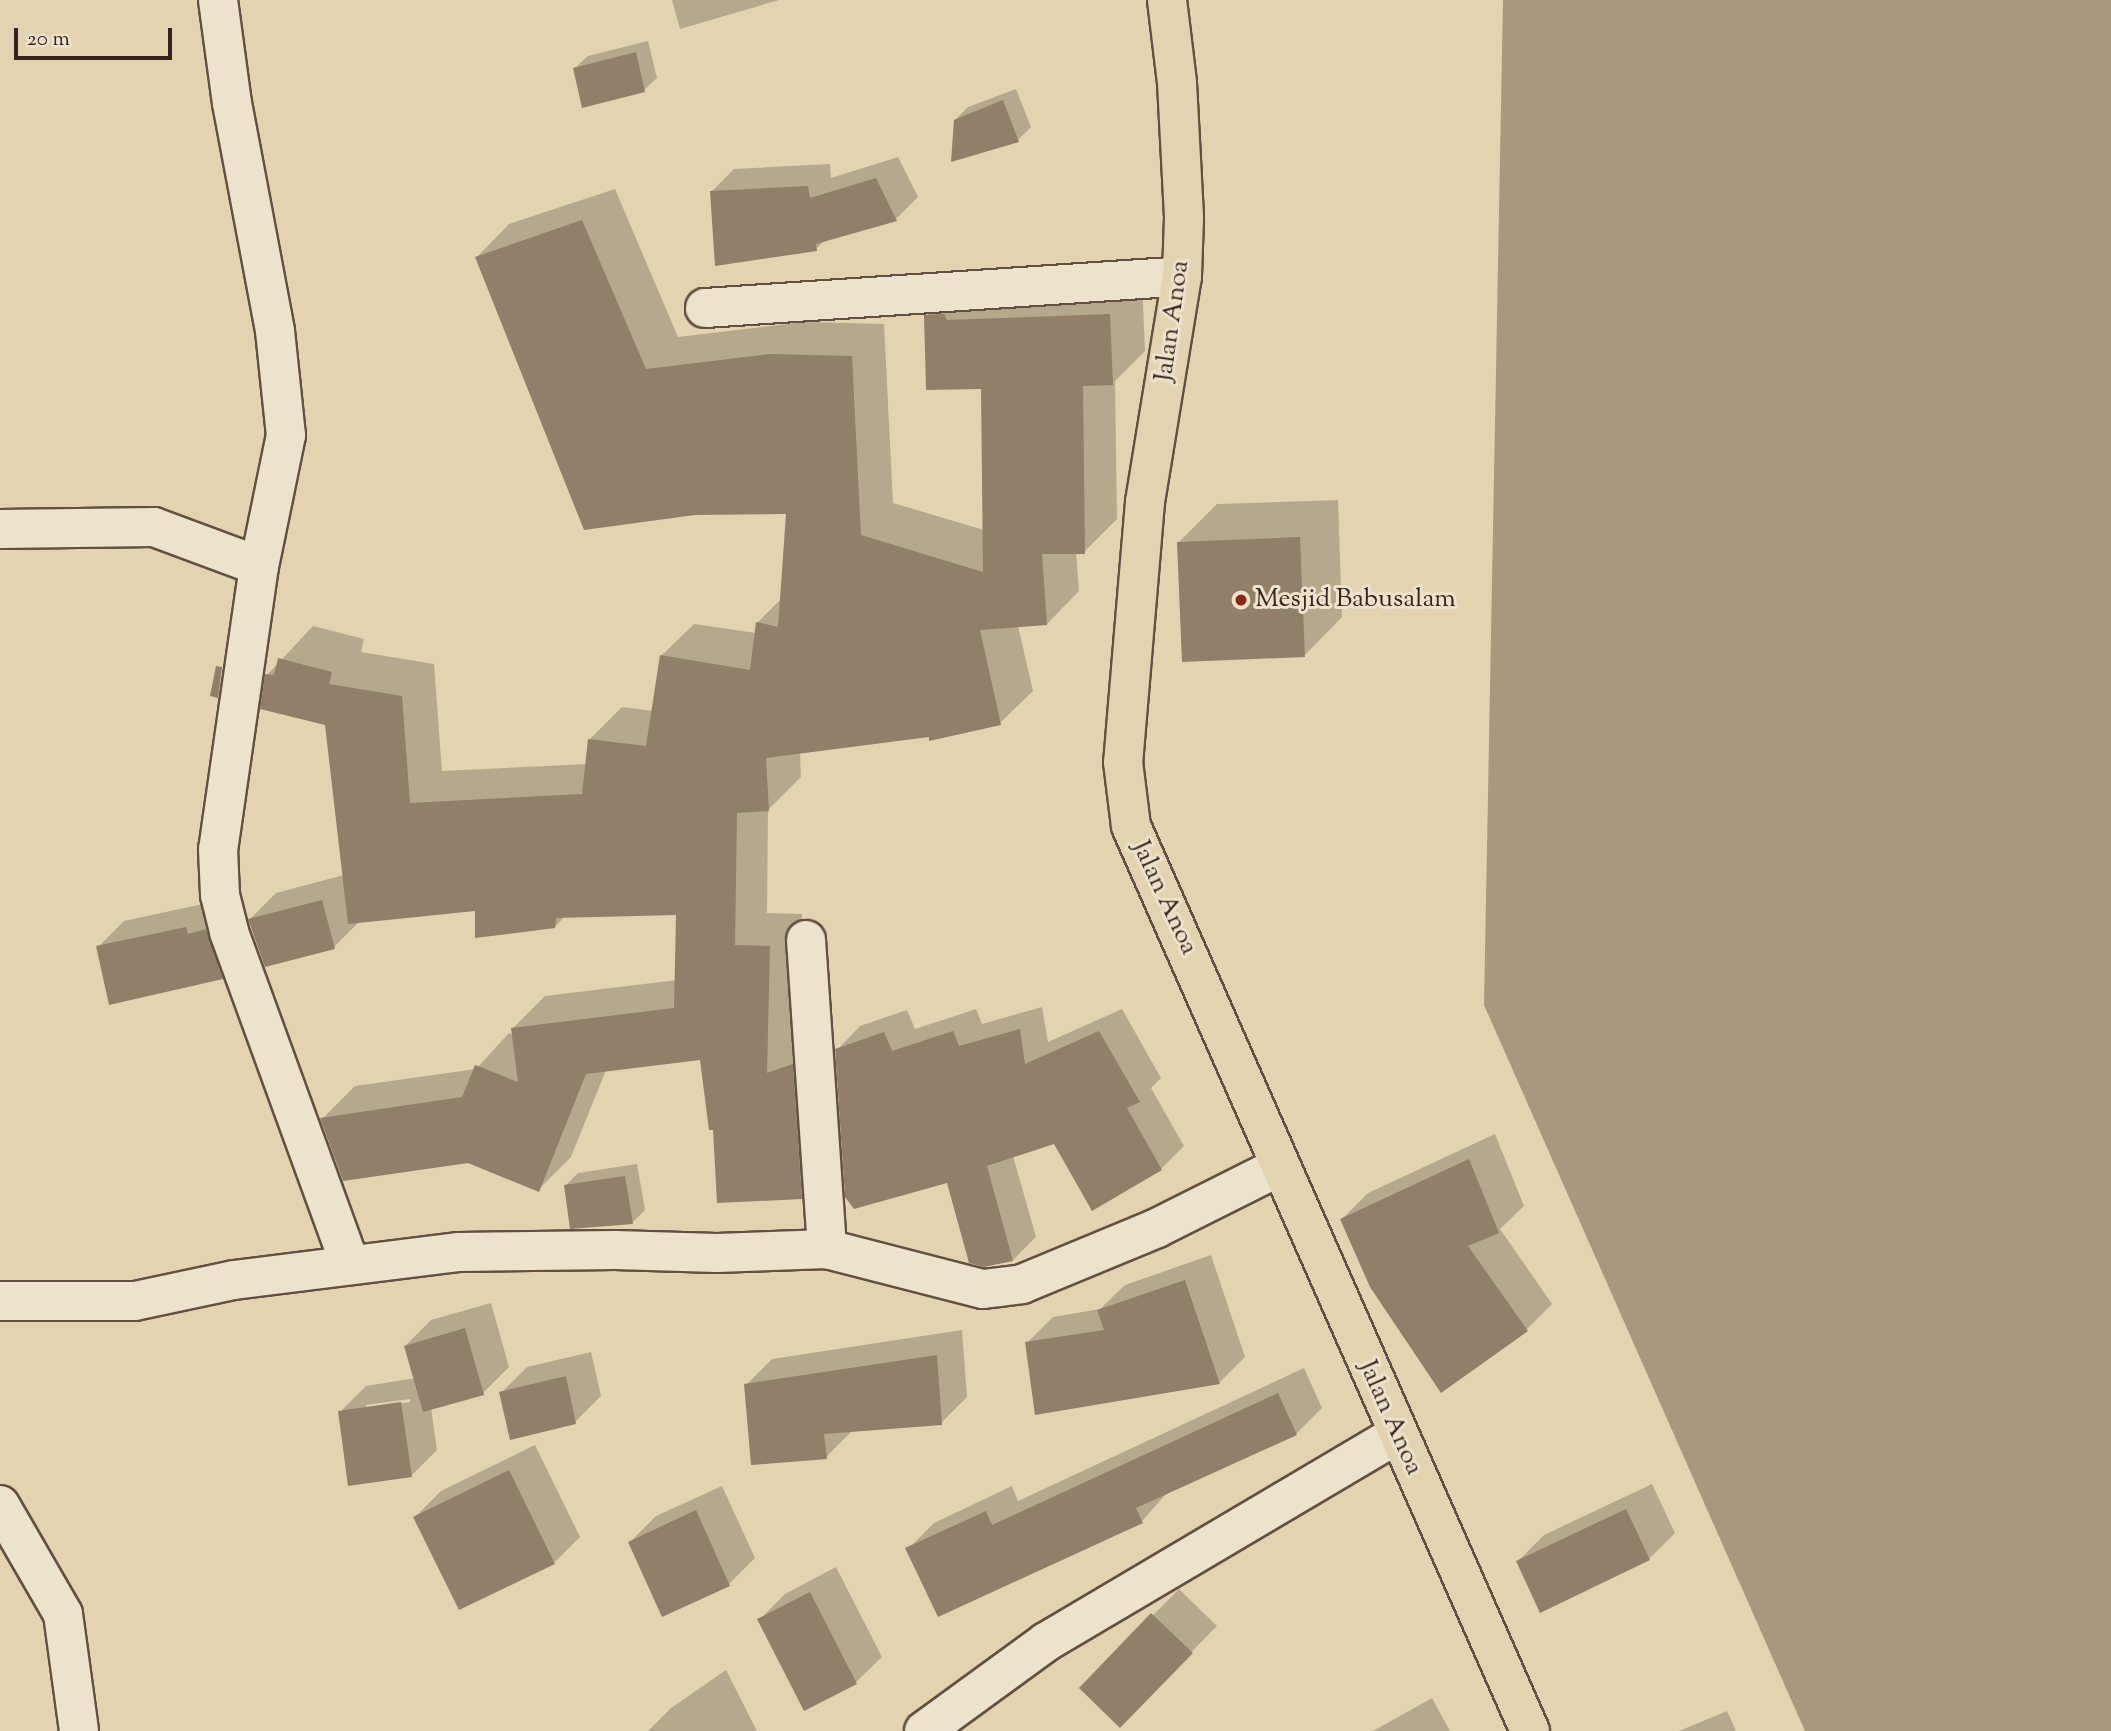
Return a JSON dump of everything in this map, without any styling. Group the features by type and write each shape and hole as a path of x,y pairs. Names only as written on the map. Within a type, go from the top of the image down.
{"highway":[{"name":"Jalan Anoa","path":"1167,0 1177,83 1184,218 1182,276 1145,502 1123,762 1131,826 1213,1003 1279,1167 1530,1731"}],"street":[{"path":"218,0 284,405 286,435 259,566 218,849 220,895 229,932 350,1265"},
{"path":"705,307 1182,276"},
{"path":"0,529 154,527 259,566"},
{"path":"806,940 827,1249"},
{"path":"0,1301 135,1301 234,1280 459,1252 827,1249 984,1289 1022,1284 1157,1228 1279,1167"},
{"path":"924,1731 1046,1642 1398,1434"},
{"path":"0,1505 63,1614 79,1731"}],"shaded area":[{"path":"1503,0 2111,0 2111,1731 1805,1731 1484,1005"}],"building":[{"path":"636,52 645,92 582,108 573,68"},
{"path":"1003,100 1019,142 951,162 954,120"},
{"path":"876,178 897,221 816,244 817,251 715,266 710,191 808,186 810,198"},
{"path":"582,220 646,369 770,354 852,356 861,535 983,572 981,389 926,390 924,315 944,314 947,320 1110,314 1113,385 1083,386 1085,554 1042,554 1047,625 980,630 1001,725 929,741 929,737 766,758 769,811 737,813 735,945 770,946 767,1073 793,1064 802,1199 717,1203 713,1130 709,1130 700,1060 586,1074 539,1192 468,1163 343,1181 320,1118 462,1097 475,1065 518,1082 511,1028 674,1008 676,915 556,918 555,928 475,938 475,911 348,924 325,725 260,709 265,674 274,675 278,658 332,672 329,684 402,696 410,803 582,794 588,739 646,746 660,655 750,670 756,622 778,627 786,514 695,515 584,530 475,257"},
{"name":"Mesjid Babusalam","path":"1300,537 1305,657 1182,662 1177,542"},
{"path":"216,666 222,667 218,698 210,696"},
{"path":"322,900 335,949 265,967 248,919"},
{"path":"186,927 188,934 206,929 223,979 109,1005 96,946"},
{"path":"1020,1029 1025,1064 1099,1031 1140,1102 1127,1108 1162,1170 1092,1211 1054,1144 987,1166 1013,1261 984,1267 969,1263 947,1183 854,1209 845,1197 835,1049 884,1032 892,1051 953,1031 959,1046"},
{"path":"1469,1159 1499,1233 1468,1246 1528,1331 1441,1393 1370,1287 1340,1219"},
{"path":"625,1176 633,1224 570,1229 564,1185"},
{"path":"1185,1280 1220,1384 1035,1415 1025,1342 1104,1330 1097,1310"},
{"path":"465,1328 484,1395 423,1412 404,1346"},
{"path":"937,1355 942,1425 824,1434 827,1459 751,1465 744,1384"},
{"path":"566,1376 576,1424 510,1440 499,1392"},
{"path":"1278,1393 1297,1435 1136,1508 1143,1523 938,1617 905,1548 986,1511 992,1525"},
{"path":"401,1402 412,1477 348,1486 338,1411"},
{"path":"509,1470 555,1564 459,1610 413,1517"},
{"path":"1626,1509 1650,1560 1540,1613 1516,1561"},
{"path":"696,1510 730,1586 662,1617 628,1542"},
{"path":"810,1592 857,1684 804,1711 757,1619"},
{"path":"1151,1613 1193,1653 1120,1728 1079,1688"}],"place":[{"name":"Mesjid Babusalam","path":"1241,600"}]}
